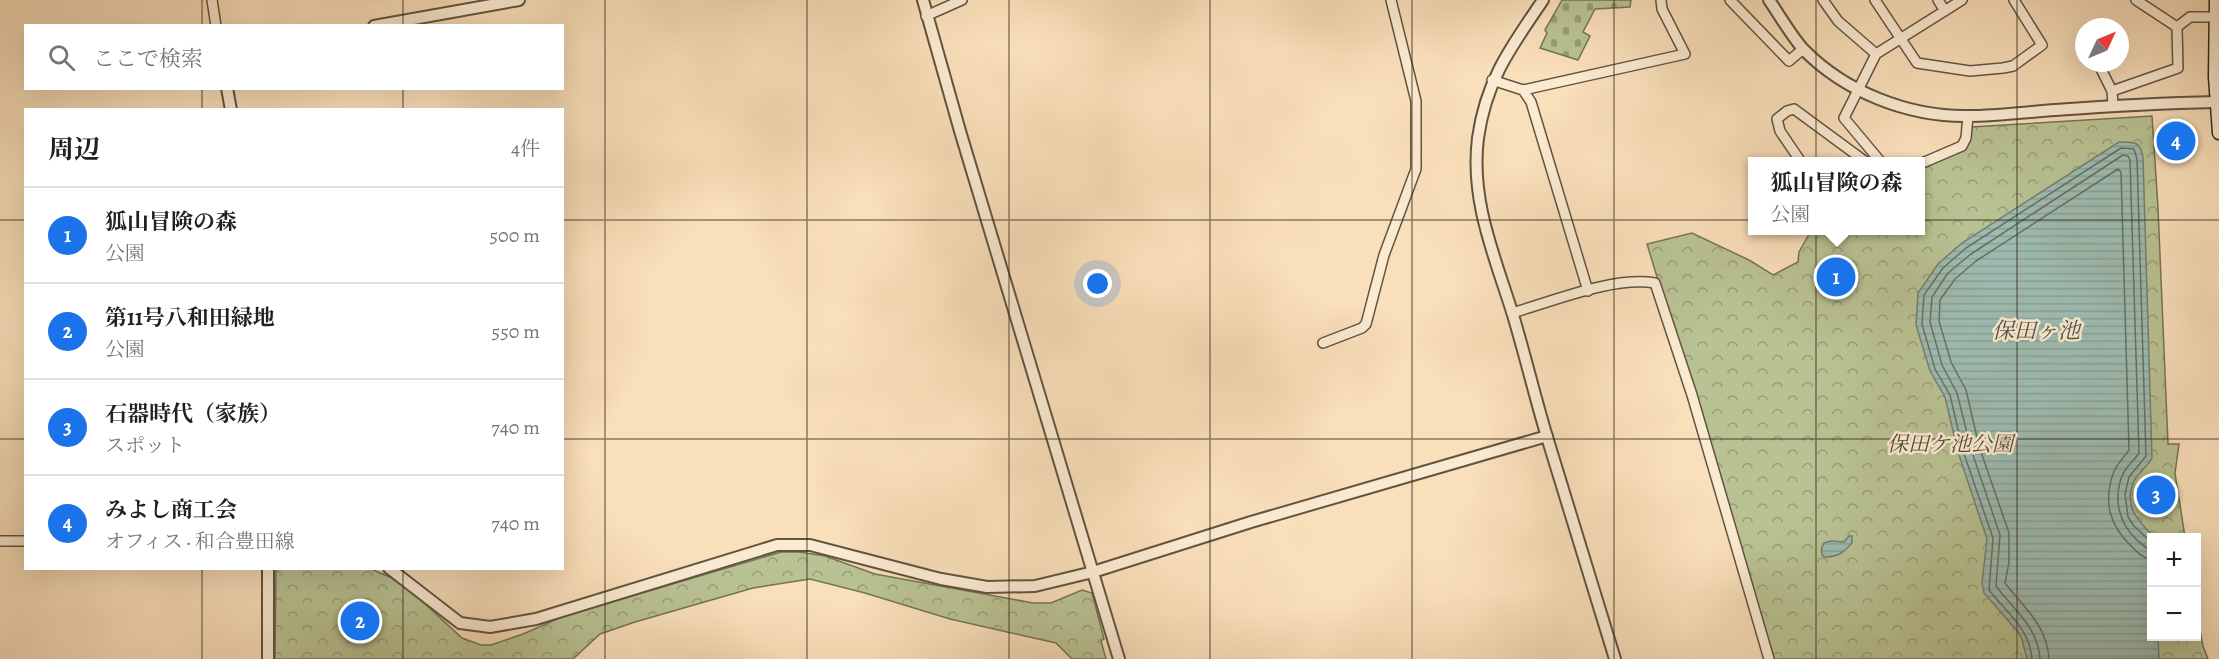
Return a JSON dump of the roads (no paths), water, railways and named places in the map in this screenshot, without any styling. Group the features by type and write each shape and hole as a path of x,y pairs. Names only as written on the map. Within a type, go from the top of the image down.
{"main road":[{"path":"2216,0 2214,17 2219,133"}],"street":[{"path":"212,0 216,24"},
{"path":"385,24 519,0"},
{"path":"923,0 1119,659"},
{"path":"926,16 962,0"},
{"path":"1323,343 1362,328 1366,324 1384,255 1416,169 1416,101 1391,0"},
{"path":"1543,0 1510,48 1492,80 1478,138 1476,170 1478,194 1490,247 1512,313 1546,436 1615,659"},
{"path":"1492,80 1523,90 1685,54 1662,9 1661,0"},
{"path":"1730,0 1789,61 1803,49"},
{"path":"1769,0 1803,49 1828,70 1858,90 1886,102 1923,112 1968,116 2113,105 2217,102"},
{"path":"1822,0 1838,21 1876,54"},
{"path":"1875,0 1917,63 1970,71 2013,66 2042,45 2014,0"},
{"path":"1938,0 1945,11"},
{"path":"1877,157 1844,118 1876,54 1962,0"},
{"path":"2136,0 2177,27"},
{"path":"2177,27 2190,17 2214,17"},
{"path":"2112,92 2178,68 2177,27"},
{"path":"2102,72 2112,92 2113,105"},
{"path":"227,90 231,108"},
{"path":"1523,90 1531,102 1587,291"},
{"path":"1798,157 1780,131 1777,119 1787,111 1794,109 1859,157"},
{"path":"1925,162 1962,146 1966,138 1968,116"},
{"path":"1512,313 1587,291 1638,280 1655,283 1692,395 1769,659"},
{"path":"392,570 460,623 490,627 536,619 777,545 810,545 940,579 987,587 1035,586 1093,572 1251,522 1546,436"},
{"path":"0,541 24,541"},
{"path":"268,570 268,659"}],"water":[{"name":"保田ヶ池","path":"2119,142 2129,142 2141,148 2152,458 2134,481 2130,499 2134,513 2150,533 2147,533 2147,641 2158,641 2159,659 2027,659 2018,632 1984,593 1982,583 1987,539 1958,452 1945,397 1930,371 1916,325 1918,293 1938,264 1962,243"},
{"path":"1852,536 1852,543 1843,552 1824,557 1821,550 1824,543 1844,542"}],"place":[{"name":"みよし商工会","path":"2176,141"},
{"name":"狐山冒険の森","path":"1836,277"},
{"name":"石器時代（家族）","path":"2156,495"},
{"name":"第11号八和田緑地","path":"360,621"}],"park label":[{"name":"保田ケ池公園","path":"1950,444"}]}
